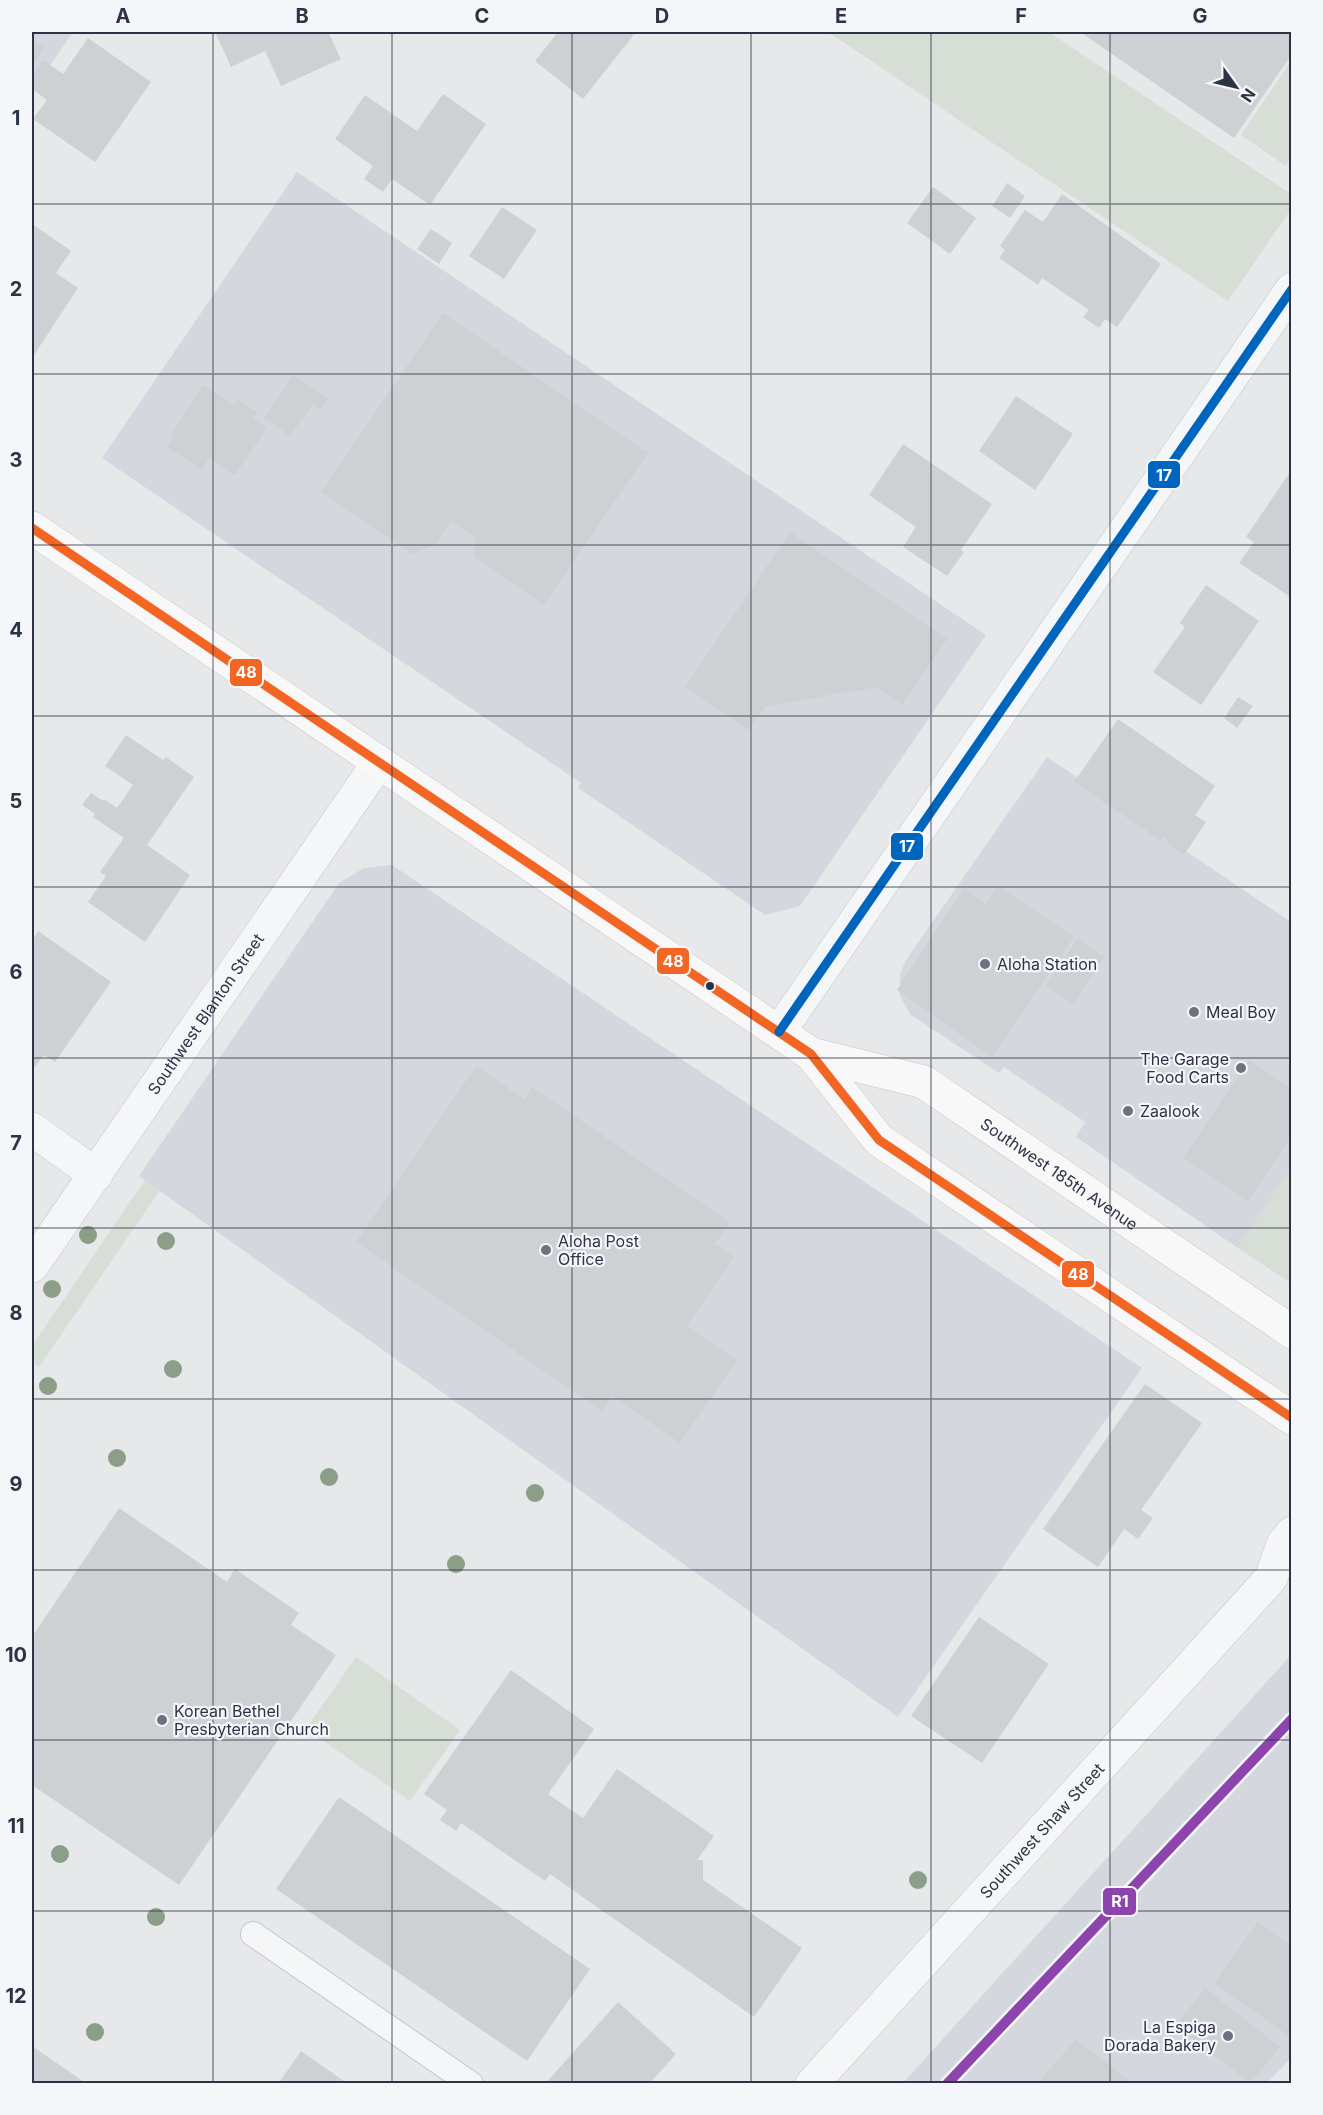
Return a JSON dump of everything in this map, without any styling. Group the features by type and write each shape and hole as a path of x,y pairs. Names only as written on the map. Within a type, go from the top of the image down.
{"main road":[{"name":"Southwest 185th Avenue","path":"32,528 811,1054 879,1140 1292,1418"},
{"name":"Southwest 185th Avenue","path":"811,1054 924,1082 1292,1332"}],"street":[{"path":"779,1032 1292,289"},
{"name":"Southwest Blanton Street","path":"32,1266 379,762"},
{"path":"32,1129 96,1175"},
{"name":"Southwest Shaw Street","path":"812,2084 1281,1575 1283,1544 1292,1533"}],"lane":[{"path":"253,1934 471,2084"}],"shaded area":[{"path":"32,32 73,32 32,92"},
{"path":"828,32 1049,32 1291,194 1291,209 1228,301"},
{"path":"1291,61 1291,157 1286,166 1241,135"},
{"path":"297,172 986,635 800,906 765,915 578,788 581,783 102,458"},
{"path":"1047,757 1291,922 1291,1169 1238,1248 1076,1137 1085,1122 1004,1067 999,1073 911,1015 900,996 900,974 906,960"},
{"path":"392,865 1142,1368 898,1717 139,1176 339,883 364,868"},
{"path":"1291,1169 1291,1283 1238,1248"},
{"path":"145,1180 160,1190 39,1367 32,1362 32,1346"},
{"path":"1291,1655 1291,2058 1267,2083 902,2084"},
{"path":"356,1657 460,1730 410,1801 306,1729"}],"building":[{"path":"215,32 328,32 341,59 281,86 265,51 231,67"},
{"path":"558,32 636,32 583,99 535,61"},
{"path":"1080,32 1292,32 1292,54 1234,138"},
{"path":"88,38 151,82 95,162 33,119 47,100 32,89 32,76 43,60 63,74"},
{"path":"32,39 44,48 32,67"},
{"path":"443,94 486,124 430,205 392,179 383,192 364,179 373,166 335,139 365,95 417,131"},
{"path":"1007,183 1025,196 1010,218 992,206"},
{"path":"933,187 976,218 950,254 907,223"},
{"path":"1062,194 1161,264 1117,327 1105,319 1099,328 1083,317 1089,310 1042,278 1038,285 999,258 1005,250 1000,246 1025,210 1043,222"},
{"path":"502,207 537,230 504,279 469,256"},
{"path":"32,224 71,251 56,273 78,288 32,358"},
{"path":"431,229 452,243 439,264 417,249"},
{"path":"443,313 648,453 544,605 474,557 476,538 451,521 436,544 412,554 321,492"},
{"path":"293,375 328,398 320,410 312,405 290,436 264,418"},
{"path":"203,385 234,405 238,399 257,412 253,419 267,428 235,475 209,458 202,470 167,447 174,436 171,434"},
{"path":"1016,396 1073,434 1035,490 979,451"},
{"path":"903,444 992,504 961,550 964,552 947,576 903,547 916,527 869,495"},
{"path":"1292,469 1292,598 1239,563 1254,542 1246,537"},
{"path":"790,532 947,639 902,705 877,687 766,706 748,730 685,687"},
{"path":"1206,585 1259,621 1201,705 1153,672 1185,627 1180,623"},
{"path":"1238,697 1253,706 1237,728 1224,718"},
{"path":"1118,719 1215,786 1195,815 1206,822 1184,855 1167,844 1169,841 1163,837 1160,840 1074,782"},
{"path":"126,735 163,760 166,757 194,777 147,845 190,875 145,942 88,902 106,876 100,872 124,838 93,817 95,814 82,805 91,793 117,808 133,785 105,766"},
{"name":"Aloha Station","path":"998,886 1074,937 992,1057 897,990 964,888 986,904"},
{"path":"38,931 111,982 55,1062 44,1055 33,1070 32,941"},
{"path":"1077,939 1104,957 1073,1004 1046,986"},
{"path":"1249,1060 1292,1089 1292,1136 1248,1201 1183,1158"},
{"name":"Aloha Post Office","path":"476,1066 524,1099 532,1087 730,1222 715,1244 734,1257 687,1326 737,1360 680,1443 612,1396 602,1411 356,1242"},
{"path":"1145,1384 1202,1423 1141,1510 1153,1518 1138,1539 1124,1529 1098,1567 1043,1529"},
{"name":"Korean Bethel Presbyterian Church","path":"119,1508 227,1582 235,1569 299,1613 291,1625 336,1655 179,1885 32,1785 32,1637"},
{"path":"979,1617 1049,1664 982,1763 911,1716"},
{"path":"511,1670 594,1729 548,1794 583,1818 617,1769 714,1836 697,1860 703,1860 703,1880 802,1948 754,2017 550,1874 545,1881 461,1823 456,1831 440,1820 447,1810 424,1794"},
{"path":"339,1797 590,1969 527,2061 276,1889"},
{"path":"1258,1922 1292,1946 1292,2038 1214,1983"},
{"name":"La Espiga Dorada Bakery","path":"1205,1988 1280,2047 1250,2083 1176,2025"},
{"path":"618,2002 676,2054 649,2084 545,2084"},
{"path":"1076,2040 1099,2057 1134,2084 1036,2084"},
{"path":"32,2046 61,2066 87,2084 32,2084"},
{"path":"301,2051 348,2084 278,2084"}],"transit line":[{"name":"17","path":"779,1032 1292,289"},
{"name":"48","path":"32,528 811,1054 879,1140 1292,1418"},
{"name":"R1","path":"947,2084 1292,1719"}],"place":[{"name":"Aloha Station","path":"985,964"},
{"name":"Meal Boy","path":"1194,1012"},
{"name":"The Garage Food Carts","path":"1241,1068"},
{"name":"Zaalook","path":"1128,1111"},
{"name":"Aloha Post Office","path":"546,1250"},
{"name":"Korean Bethel Presbyterian Church","path":"162,1720"},
{"name":"La Espiga Dorada Bakery","path":"1228,2036"}]}
